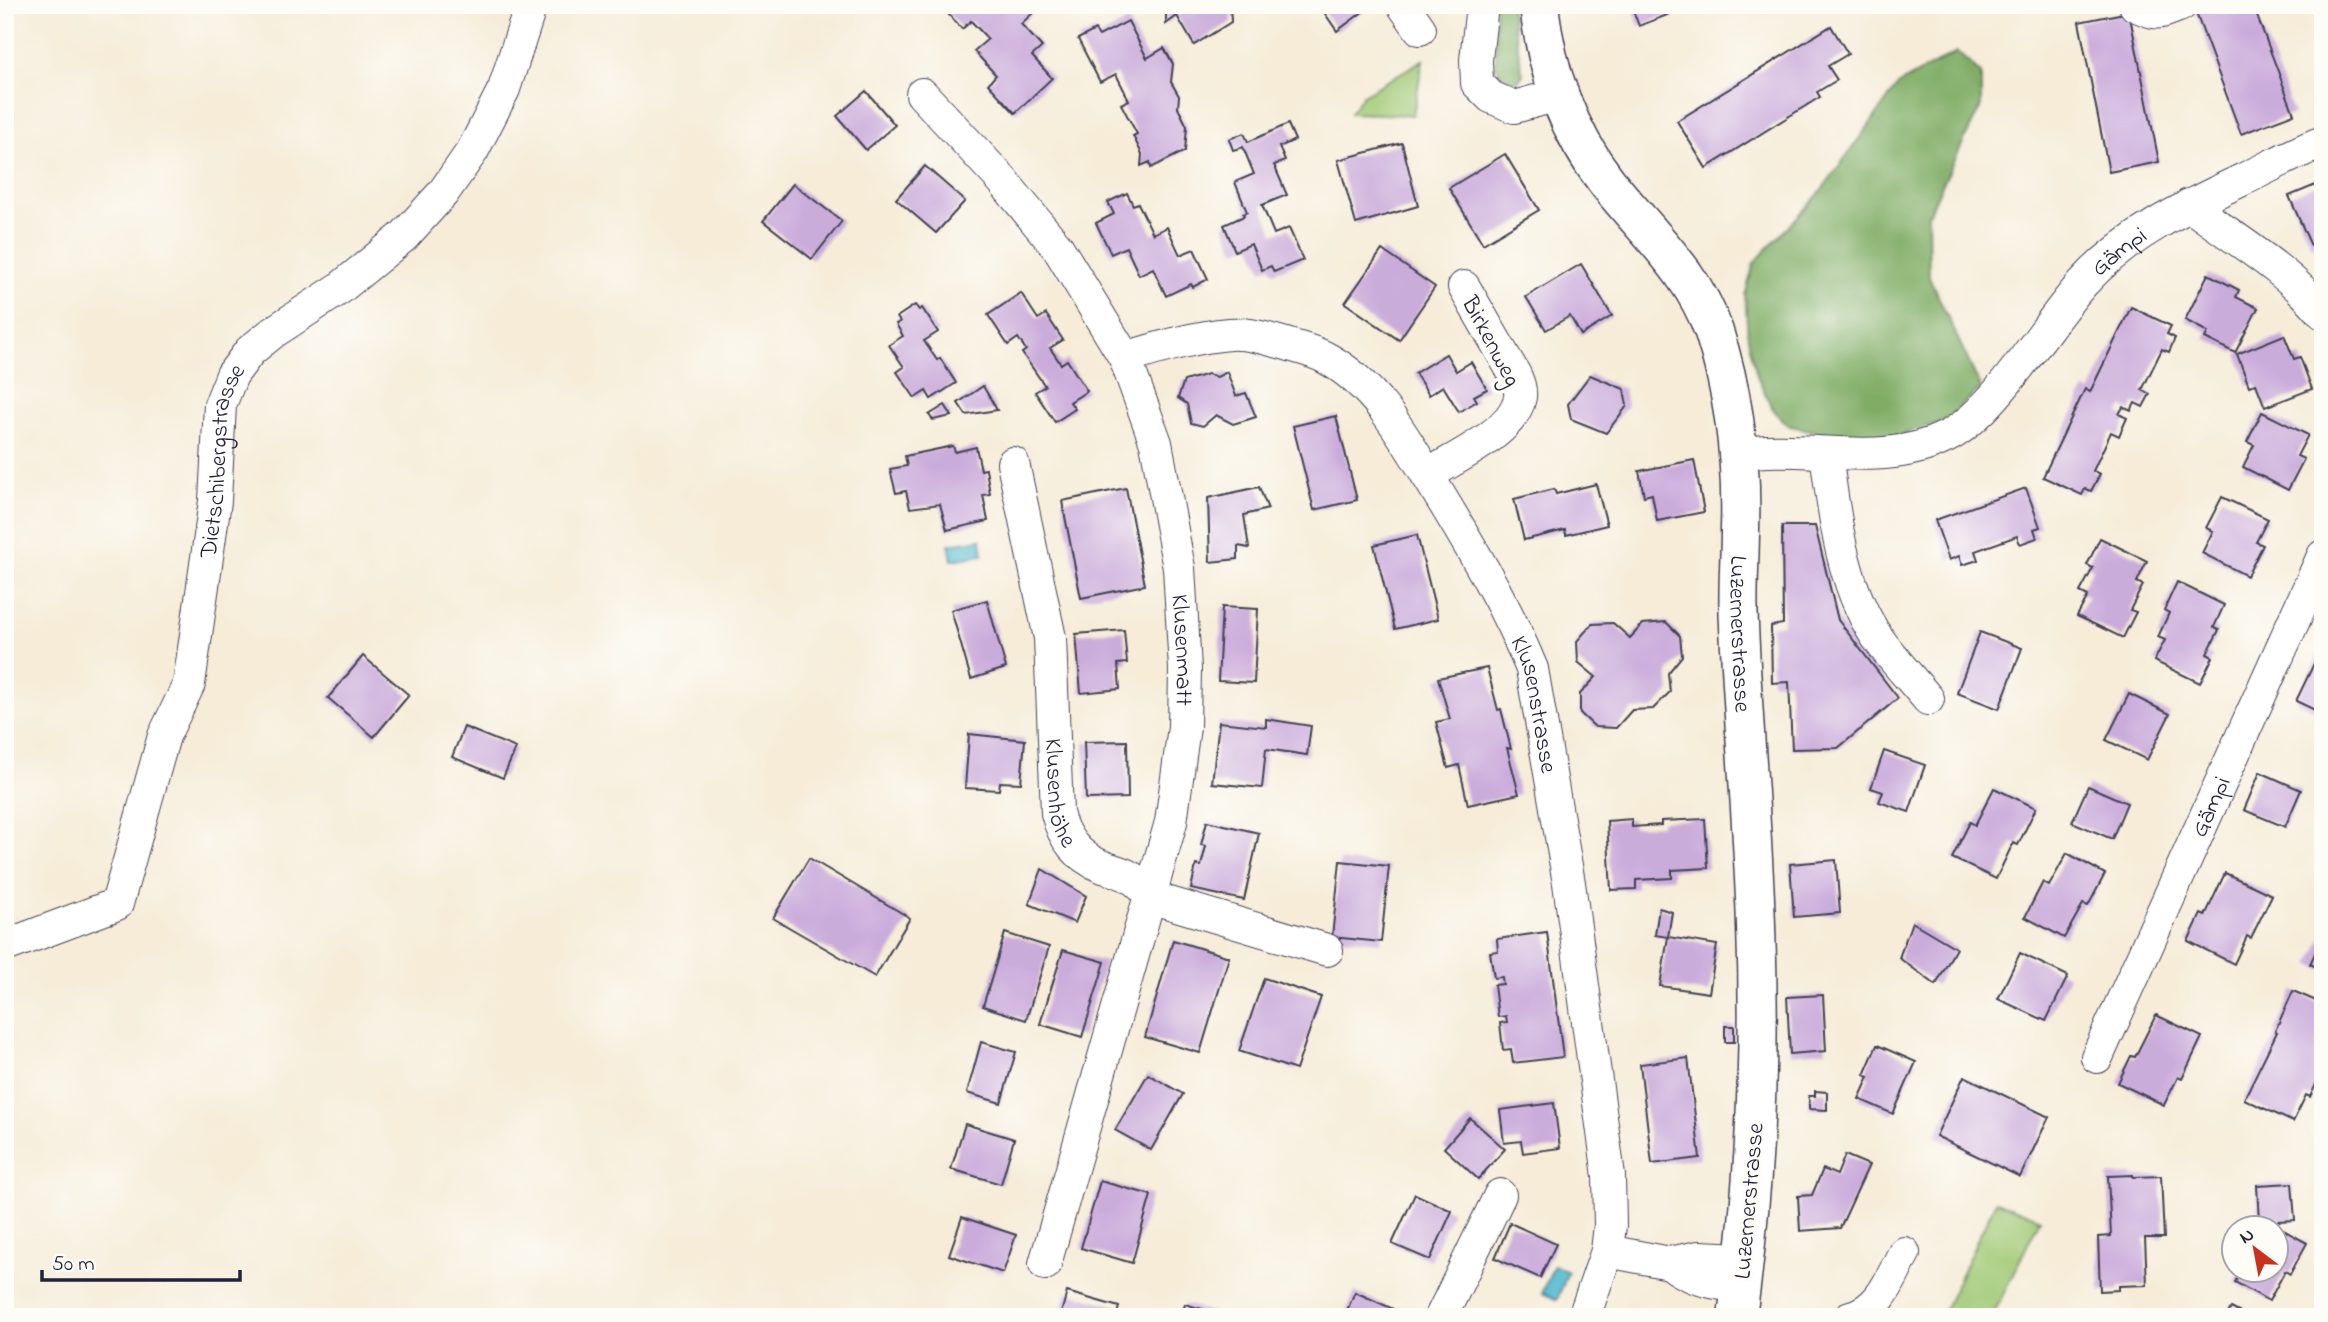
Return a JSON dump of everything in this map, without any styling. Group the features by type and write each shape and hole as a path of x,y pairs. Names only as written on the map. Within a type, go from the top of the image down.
{"main road":[{"name":"Luzernerstrasse","path":"1539,5 1546,54 1558,94 1570,121 1608,183 1686,275 1702,301 1723,364 1737,454 1741,526 1739,623 1756,926 1758,1024 1752,1183 1741,1287"}],"street":[{"name":"Dietschibergstrasse","path":"5,946 117,904 164,736 189,684 215,501 220,404 232,375 250,351 275,331 339,289 404,236 443,193 473,150 504,89 531,5"},
{"path":"1482,5 1476,60 1477,83 1492,97 1514,107 1558,94"},
{"path":"2135,5 2152,13 2160,13 2181,5"},
{"name":"Klusenmatt","path":"922,94 1002,180 1058,248 1125,358 1159,455 1179,568 1185,669 1184,727 1171,822 1045,1264"},
{"name":"Gämpi","path":"1737,454 1766,451 1894,454 1925,446 1960,428 1985,405 2081,285 2121,246 2189,205 2323,142"},
{"path":"2189,205 2282,274 2323,313"},
{"name":"Birkenweg","path":"1427,475 1499,429 1512,415 1520,398 1516,375 1464,287"},
{"name":"Klusenstrasse","path":"1125,358 1170,345 1231,334 1273,340 1325,357 1347,372 1367,390 1396,425 1490,579 1519,637 1532,669 1552,774 1608,1165 1610,1224 1607,1251 1584,1317"},
{"path":"1826,453 1834,508 1850,581 1873,631 1928,699"},
{"name":"Klusenhöhe","path":"1013,463 1050,638 1056,813 1060,828 1081,856 1131,877 1151,896 1327,950"},
{"name":"Gämpi","path":"2096,1057 2323,556"},
{"path":"1441,1317 1500,1195"},
{"path":"1607,1251 1670,1263 1682,1273 1696,1279 1741,1287"},
{"path":"1850,1317 1858,1315 1882,1297 1904,1253"}],"green space":[{"path":"1495,5 1510,5 1523,75 1518,81 1501,77 1496,63"},
{"path":"1957,52 1981,74 1981,106 1928,214 1929,277 1981,388 1946,420 1894,437 1843,437 1790,426 1771,406 1757,376 1748,338 1745,295 1754,263 1818,195 1899,84"},
{"path":"1423,60 1413,115 1350,113 1363,95"},
{"path":"1996,1201 2040,1219 1992,1317 1946,1317 1942,1314"}],"water":[{"path":"981,539 983,555 952,560 949,544"},
{"path":"1554,1265 1568,1272 1557,1300 1542,1293"}],"building":[{"path":"940,5 1028,5 1034,12 1021,24 1042,47 1032,56 1052,78 1015,113 988,84 996,75 974,51 988,39 971,21 962,29"},
{"path":"1162,5 1230,5 1231,22 1194,45 1177,16 1166,24"},
{"path":"1319,5 1372,5 1337,31"},
{"path":"1631,5 1693,5 1639,26"},
{"path":"2193,5 2253,5 2294,114 2241,134"},
{"path":"2129,12 2159,162 2109,172 2079,22"},
{"path":"1128,21 1147,58 1164,48 1173,64 1171,82 1179,96 1178,108 1187,126 1185,151 1151,168 1150,162 1141,166 1142,154 1133,136 1137,134 1121,104 1129,100 1116,74 1100,82 1078,39 1095,30 1099,36"},
{"path":"1831,26 1848,54 1828,66 1837,80 1817,92 1820,97 1706,168 1677,121"},
{"path":"866,91 895,125 866,150 837,116"},
{"path":"1288,124 1295,140 1279,147 1285,161 1274,165 1287,195 1262,205 1274,234 1289,228 1303,260 1274,272 1271,266 1262,270 1251,244 1235,251 1224,225 1247,212 1235,182 1254,174 1243,147 1233,150 1229,139 1244,133 1248,142"},
{"path":"1402,143 1418,206 1356,224 1338,160"},
{"path":"1505,154 1539,210 1483,244 1449,188"},
{"path":"925,166 965,201 936,233 896,199"},
{"path":"2323,182 2323,241 2311,246 2289,196"},
{"path":"793,184 842,221 812,259 763,221"},
{"path":"1127,193 1133,205 1138,203 1153,234 1167,227 1180,255 1194,249 1208,279 1166,296 1153,268 1139,275 1126,247 1111,254 1096,223 1114,214 1108,202"},
{"path":"1382,250 1435,287 1399,340 1345,303"},
{"path":"1581,264 1612,316 1581,335 1570,316 1546,330 1526,297"},
{"path":"2208,274 2239,290 2236,297 2258,308 2235,353 2205,338 2208,332 2185,320"},
{"path":"1021,293 1038,319 1046,314 1063,340 1050,348 1061,364 1067,360 1087,391 1070,402 1075,409 1055,422 1035,392 1045,386 1022,353 1026,350 1018,338 1008,345 988,315"},
{"path":"915,305 919,310 922,308 938,332 924,341 937,360 940,358 956,383 931,399 926,391 915,398 897,372 904,367 889,345 903,336 896,324 900,322 897,317"},
{"path":"2131,307 2171,326 2167,334 2175,338 2169,352 2162,349 2142,390 2150,394 2143,407 2135,403 2131,411 2123,407 2119,414 2127,418 2119,436 2111,432 2093,471 2100,474 2091,491 2085,489 2082,495 2043,477 2085,389 2090,392"},
{"path":"2284,335 2294,359 2300,357 2312,389 2265,407 2256,384 2249,386 2237,354"},
{"path":"1446,354 1456,371 1471,362 1487,389 1474,396 1477,401 1459,412 1443,386 1429,395 1415,373"},
{"path":"1227,372 1236,396 1246,393 1256,417 1233,424 1216,415 1203,426 1191,423 1187,404 1178,398 1184,381 1208,374 1217,377"},
{"path":"1590,375 1624,389 1627,406 1606,433 1571,419 1568,404"},
{"path":"983,386 997,410 966,415 958,403"},
{"path":"945,405 952,416 933,420 929,415"},
{"path":"2262,412 2308,435 2297,456 2304,459 2288,490 2243,467 2254,445 2247,442"},
{"path":"1336,416 1357,500 1314,510 1293,426"},
{"path":"953,446 955,452 976,447 981,470 986,469 990,494 983,495 988,521 947,530 940,504 910,508 906,491 896,493 890,469 907,466 905,456"},
{"path":"1694,460 1704,512 1657,521 1652,494 1644,496 1639,471"},
{"path":"1596,484 1607,525 1566,535 1565,530 1524,540 1514,499 1554,489 1556,494"},
{"path":"1259,487 1268,509 1244,515 1249,548 1238,546 1238,559 1210,562 1208,498"},
{"path":"1126,488 1145,585 1081,598 1062,501"},
{"path":"2026,488 2040,527 2034,529 2037,538 2020,544 2017,536 1975,551 1978,560 1962,565 1959,556 1949,560 1935,520"},
{"path":"2222,497 2268,519 2256,542 2263,545 2247,576 2202,553 2213,531 2206,528"},
{"path":"1782,526 1815,526 1838,620 1898,698 1838,748 1792,749 1789,682 1772,683 1771,626 1783,624"},
{"path":"1417,535 1438,619 1395,629 1374,545"},
{"path":"2100,538 2147,561 2137,582 2143,585 2130,610 2136,612 2123,638 2077,616 2088,596 2080,592 2093,568 2087,565"},
{"path":"2177,582 2224,605 2214,627 2219,630 2207,654 2213,657 2200,683 2154,661 2165,640 2158,637 2169,613 2164,610"},
{"path":"987,600 1006,668 971,679 951,610"},
{"path":"1222,607 1258,609 1254,683 1218,681"},
{"path":"1666,622 1680,636 1682,656 1668,673 1670,692 1653,709 1632,710 1616,728 1595,727 1580,713 1580,694 1596,677 1578,662 1577,641 1592,624 1613,623 1630,638 1643,624"},
{"path":"1124,630 1127,663 1118,664 1120,689 1081,693 1076,634"},
{"path":"1980,632 2022,648 1999,709 1957,693"},
{"path":"2319,653 2323,655 2323,714 2296,701"},
{"path":"363,656 409,695 374,737 328,698"},
{"path":"1487,668 1498,710 1501,709 1511,749 1507,748 1519,794 1468,805 1459,765 1448,768 1436,722 1450,719 1438,678"},
{"path":"2129,694 2170,714 2147,760 2106,740"},
{"path":"1266,719 1311,726 1307,755 1266,749 1262,788 1212,783 1219,722 1266,727"},
{"path":"464,727 516,748 503,778 452,757"},
{"path":"969,734 1025,740 1021,783 1000,782 999,790 965,788"},
{"path":"1127,741 1128,798 1086,799 1084,742"},
{"path":"1884,751 1925,765 1909,812 1879,802 1883,792 1871,788"},
{"path":"2260,772 2301,790 2285,827 2244,810"},
{"path":"2088,786 2127,803 2112,839 2072,822"},
{"path":"1994,788 2036,808 2018,845 2013,843 1996,879 1952,858 1970,822 1975,825"},
{"path":"1632,819 1632,827 1661,825 1661,821 1705,819 1708,868 1672,870 1672,878 1636,880 1636,889 1611,890 1607,821"},
{"path":"1207,821 1259,833 1244,900 1191,889 1196,865 1201,866 1206,846 1201,845"},
{"path":"2067,853 2105,874 2088,906 2083,904 2064,938 2025,917 2043,882 2049,886"},
{"path":"809,858 910,918 875,977 773,918"},
{"path":"1836,860 1840,913 1794,917 1790,864"},
{"path":"1340,861 1389,866 1381,942 1332,937"},
{"path":"1042,869 1086,896 1075,923 1029,904"},
{"path":"2225,873 2272,895 2251,938 2247,936 2234,964 2188,941 2201,914 2205,916"},
{"path":"1659,908 1672,912 1668,937 1655,935"},
{"path":"1912,922 1956,948 1936,985 1899,958"},
{"path":"1547,932 1563,1057 1513,1063 1511,1049 1503,1050 1500,1023 1507,1022 1506,1016 1498,1017 1494,985 1503,984 1502,977 1494,978 1490,952 1498,951 1497,939"},
{"path":"1005,933 1049,947 1026,1020 983,1006"},
{"path":"2323,936 2323,970 2310,964"},
{"path":"1668,937 1717,945 1709,993 1660,986"},
{"path":"1173,940 1229,957 1200,1053 1145,1037"},
{"path":"1063,950 1105,962 1082,1037 1040,1024"},
{"path":"2020,953 2068,976 2046,1021 1998,999"},
{"path":"1264,978 1321,997 1296,1070 1239,1051"},
{"path":"2293,991 2323,1004 2323,1070 2310,1097 2306,1095 2293,1122 2244,1099 2277,1032 2275,1031"},
{"path":"1823,995 1826,1051 1790,1054 1787,997"},
{"path":"2156,1015 2202,1037 2182,1079 2178,1077 2164,1105 2118,1083 2131,1056 2135,1057"},
{"path":"1725,1026 1734,1026 1734,1042 1725,1042"},
{"path":"981,1042 1016,1052 1001,1103 967,1093"},
{"path":"1877,1045 1916,1062 1893,1114 1859,1099 1869,1077 1864,1075"},
{"path":"1688,1058 1700,1158 1652,1164 1640,1064"},
{"path":"1148,1074 1183,1094 1151,1150 1115,1130"},
{"path":"1964,1076 2049,1117 2020,1177 1936,1136"},
{"path":"1815,1091 1827,1092 1827,1110 1809,1109 1809,1096 1815,1096"},
{"path":"1554,1103 1560,1148 1523,1153 1521,1141 1504,1143 1500,1110"},
{"path":"1470,1118 1505,1149 1478,1179 1444,1148"},
{"path":"965,1124 1014,1139 1001,1184 951,1169"},
{"path":"1845,1155 1869,1165 1840,1228 1800,1231 1798,1196 1812,1195 1823,1169 1837,1175"},
{"path":"2108,1176 2161,1176 2164,1238 2145,1238 2147,1285 2119,1286 2119,1290 2100,1291 2098,1237 2111,1236"},
{"path":"1100,1181 1151,1195 1132,1263 1081,1248"},
{"path":"2292,1183 2295,1220 2290,1220 2290,1214 2259,1214 2257,1185"},
{"path":"1415,1194 1452,1211 1430,1260 1392,1244"},
{"path":"962,1217 1016,1235 1003,1273 949,1255"},
{"path":"1510,1223 1556,1244 1540,1278 1495,1258"},
{"path":"2290,1234 2307,1243 2290,1274"},
{"path":"2239,1284 2278,1284 2269,1301"},
{"path":"1067,1292 1119,1307 1116,1317 1060,1317"},
{"path":"1355,1292 1400,1312 1398,1317 1344,1317"},
{"path":"1185,1304 1226,1316 1226,1317 1181,1317"},
{"path":"2231,1308 2248,1317 2226,1317"}]}
